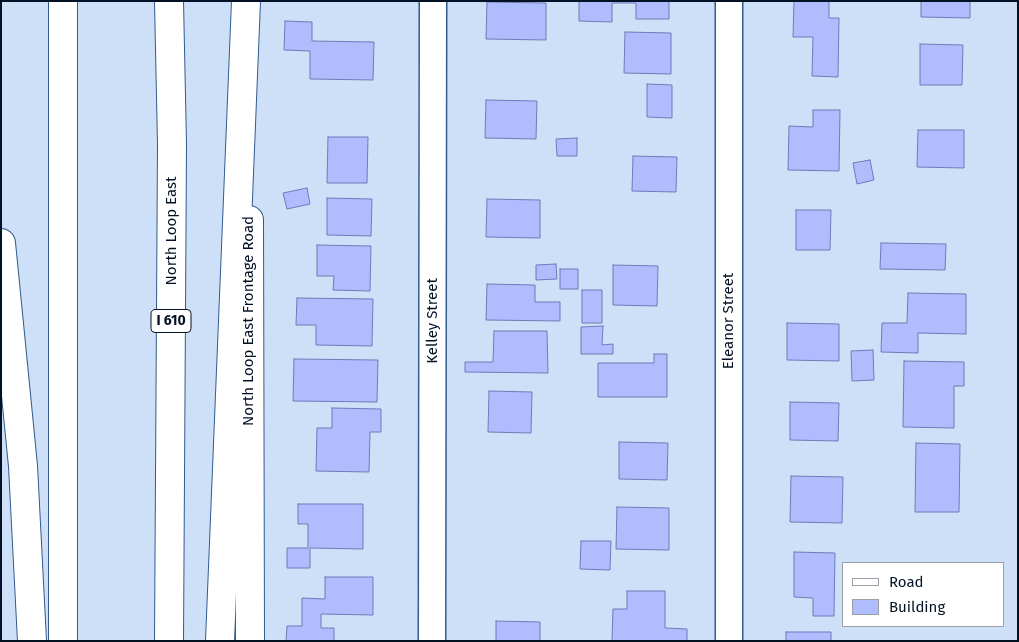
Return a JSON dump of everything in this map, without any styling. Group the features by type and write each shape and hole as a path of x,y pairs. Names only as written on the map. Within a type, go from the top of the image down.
{"main road":[{"path":"63,1 63,641"},
{"name":"North Loop East","path":"169,1 172,145 169,641"},
{"path":"220,641 248,1"},
{"name":"North Loop East Frontage Road","path":"248,1 250,641"},
{"path":"1,243 23,466 32,641"}],"street":[{"name":"Kelley Street","path":"432,641 433,1"},
{"name":"Eleanor Street","path":"729,1 729,641"}],"building":[{"path":"579,1 669,1 669,19 636,19 636,3 612,3 612,22 579,21"},
{"path":"794,1 829,1 829,18 839,18 838,77 812,76 813,37 793,37"},
{"path":"921,1 970,1 970,18 921,17"},
{"path":"487,2 546,3 546,40 486,39"},
{"path":"285,21 312,22 312,41 374,42 373,80 310,79 310,51 284,50"},
{"path":"625,32 671,33 671,74 624,73"},
{"path":"920,44 963,45 962,85 920,85"},
{"path":"647,84 672,85 672,118 647,117"},
{"path":"486,100 537,101 536,139 485,138"},
{"path":"813,110 840,110 839,171 788,170 789,126 813,127"},
{"path":"918,130 964,130 964,168 917,167"},
{"path":"328,137 368,137 367,183 327,183"},
{"path":"577,138 577,156 557,156 556,139"},
{"path":"633,156 677,157 676,192 632,191"},
{"path":"870,160 874,180 857,184 853,163"},
{"path":"307,188 310,204 287,209 283,193"},
{"path":"327,198 372,199 371,236 327,235"},
{"path":"487,199 540,200 540,238 486,237"},
{"path":"796,210 831,210 830,250 796,250"},
{"path":"881,243 946,244 945,270 880,269"},
{"path":"317,245 371,246 370,291 333,290 334,276 317,276"},
{"path":"556,264 557,279 536,280 536,265"},
{"path":"613,265 658,266 657,306 613,305"},
{"path":"560,269 578,269 578,289 560,289"},
{"path":"487,284 535,285 535,302 560,302 560,321 486,320"},
{"path":"582,290 602,290 602,323 582,323"},
{"path":"908,293 966,294 966,334 918,333 918,353 881,352 882,323 907,323"},
{"path":"297,298 373,299 372,346 316,345 316,325 296,325"},
{"path":"787,323 839,324 839,361 787,360"},
{"path":"603,326 602,345 613,344 613,354 581,354 581,327"},
{"path":"494,331 547,331 548,373 465,372 465,362 493,362"},
{"path":"873,350 874,380 852,381 851,351"},
{"path":"654,354 667,354 667,397 598,397 598,363 654,363"},
{"path":"294,359 378,360 377,402 293,401"},
{"path":"904,361 964,362 964,386 954,386 954,428 903,427"},
{"path":"489,391 532,392 531,433 488,432"},
{"path":"790,402 839,403 838,441 790,440"},
{"path":"332,408 381,409 381,432 370,432 369,472 316,471 317,428 332,428"},
{"path":"619,442 668,443 667,480 619,479"},
{"path":"916,443 960,444 959,512 915,512"},
{"path":"791,476 843,477 842,523 790,522"},
{"path":"298,504 363,504 363,549 310,548 310,568 287,568 287,548 308,548 308,524 298,524"},
{"path":"617,507 669,508 669,550 616,549"},
{"path":"581,541 611,541 610,570 580,569"},
{"path":"794,552 835,553 834,616 813,616 813,598 794,597"},
{"path":"325,577 373,577 373,615 321,614 321,628 334,628 334,641 286,641 287,626 302,626 302,598 325,599"},
{"path":"627,591 665,591 665,628 687,629 687,641 612,641 613,609 627,609"},
{"path":"496,621 540,622 540,641 496,641"},
{"path":"786,632 831,632 831,641 786,641"}]}
